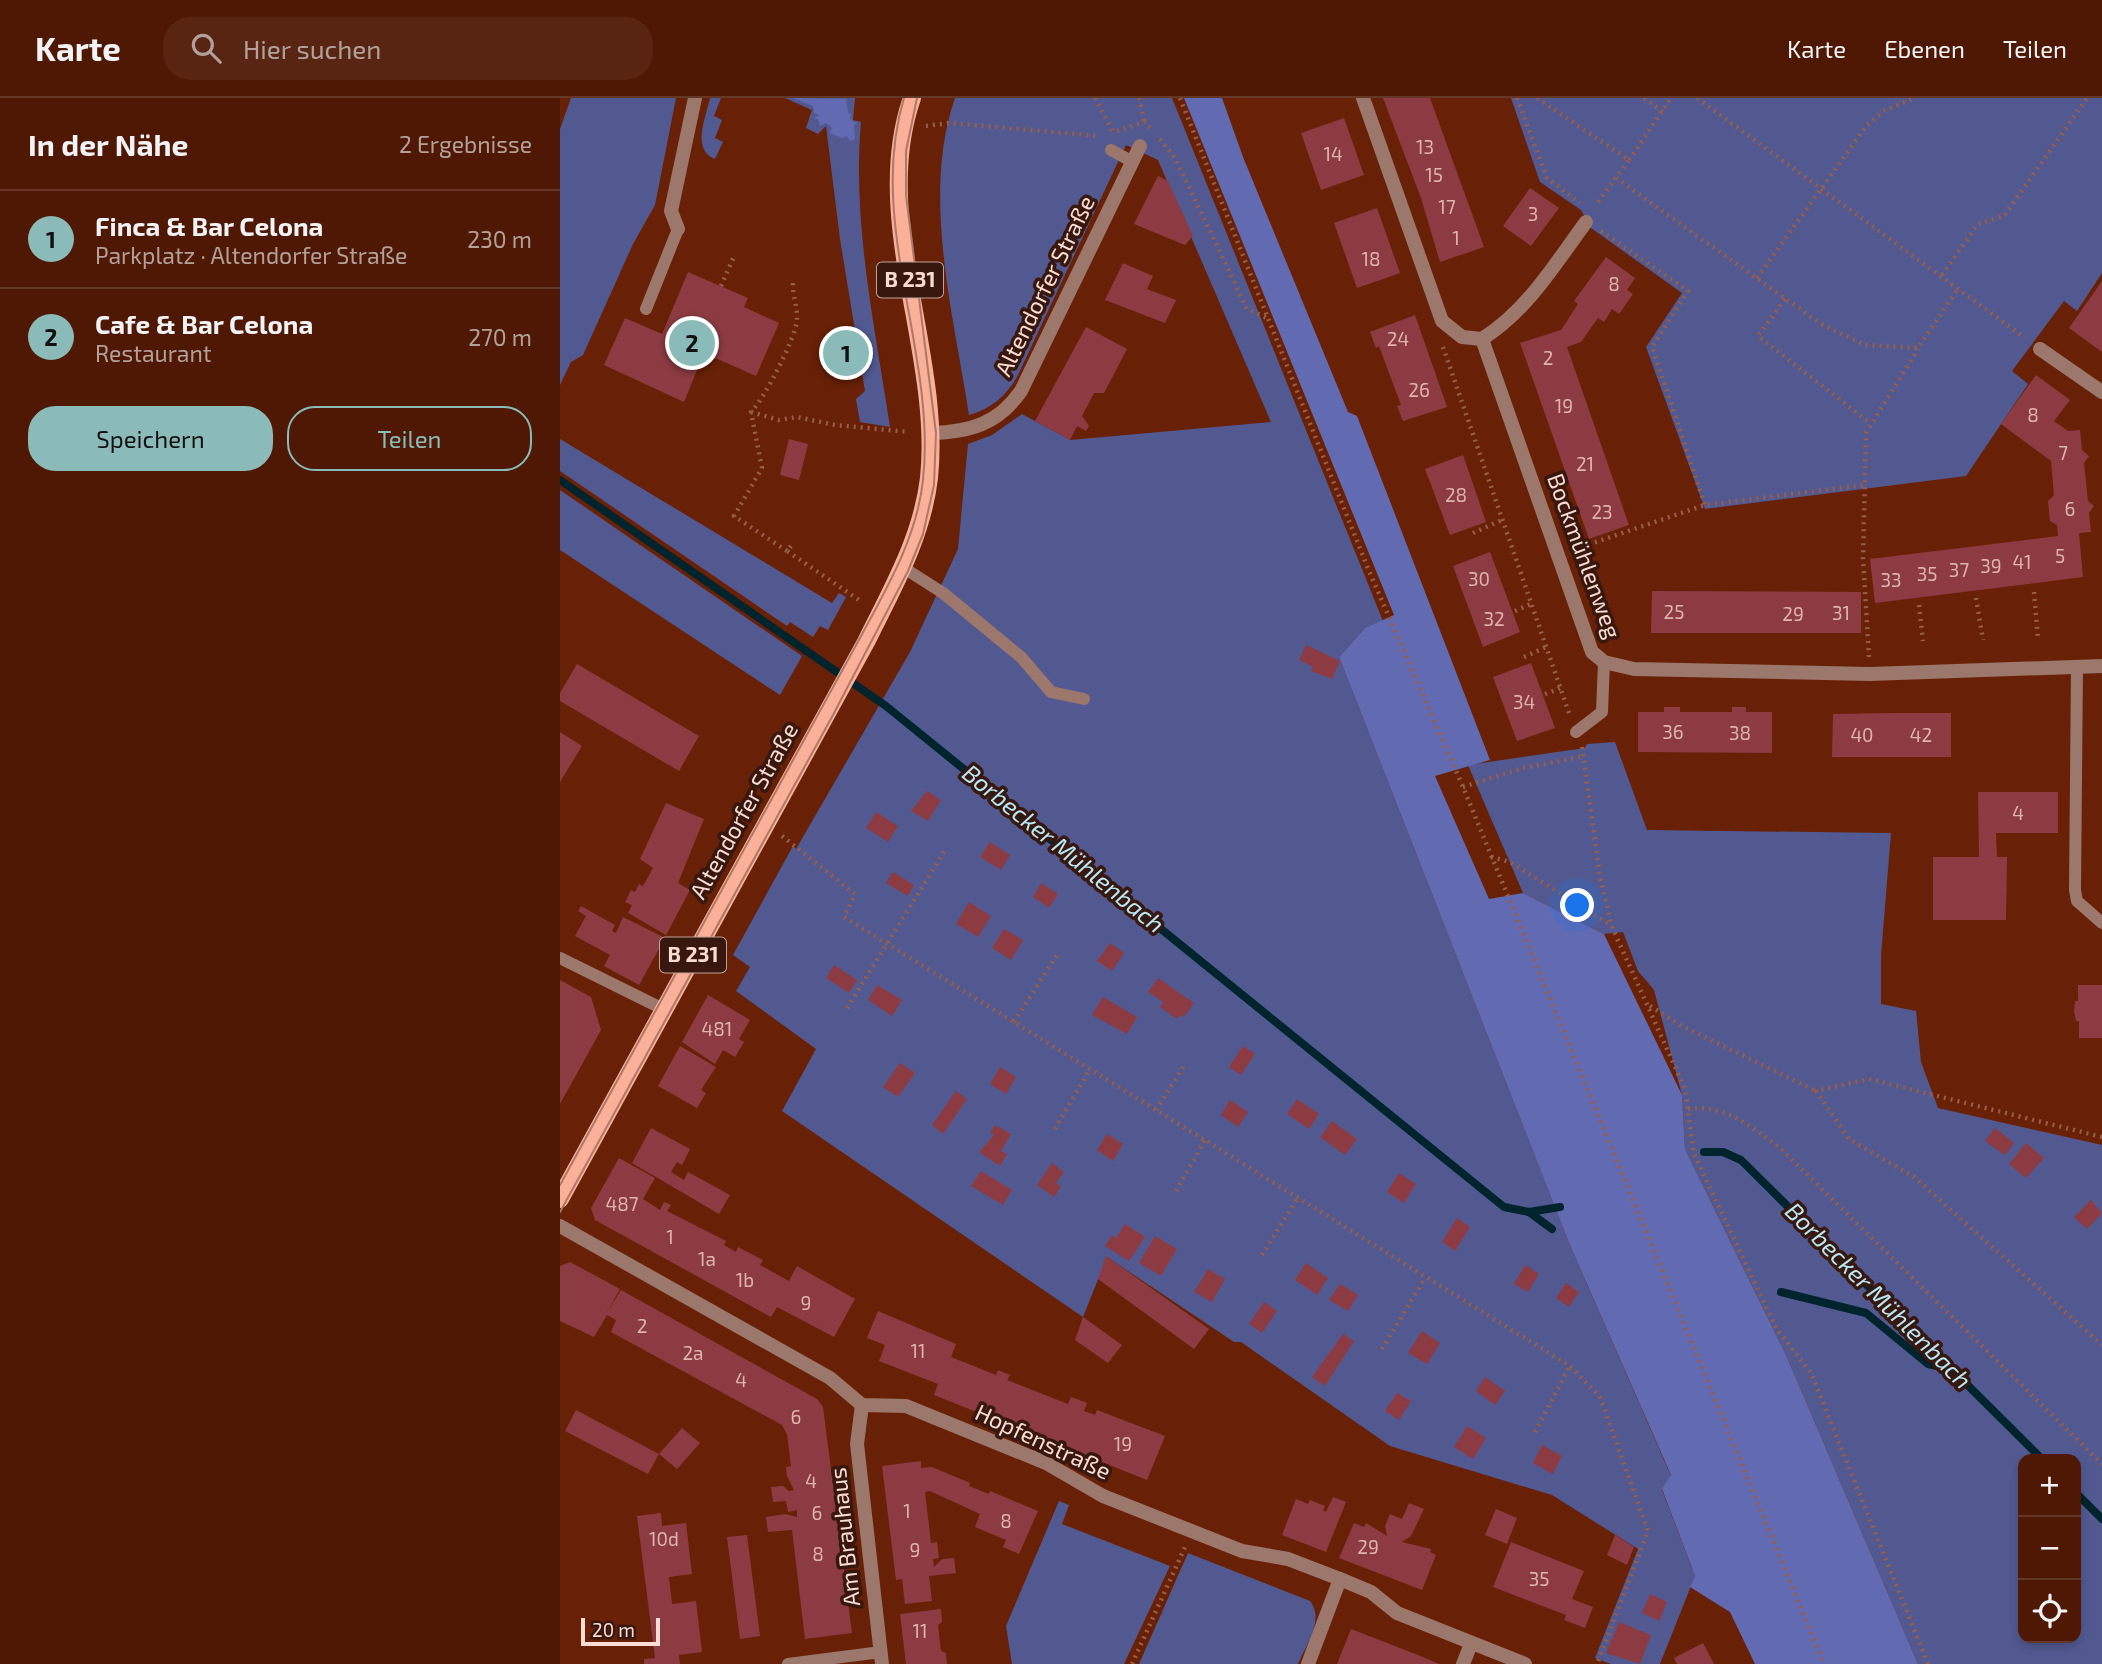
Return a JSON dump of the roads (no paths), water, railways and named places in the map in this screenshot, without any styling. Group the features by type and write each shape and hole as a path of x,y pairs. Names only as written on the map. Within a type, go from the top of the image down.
{"main road":[{"name":"Altendorfer Straße","path":"560,1199 904,568 926,499 931,433 901,214 899,172 904,128 912,98"}],"street":[{"path":"678,229 671,211 695,98"},
{"path":"1363,98 1442,321 1462,337 1482,339 1503,326 1524,306 1589,216"},
{"name":"Altendorfer Straße","path":"931,433 978,428 1011,406 1021,391 1140,146"},
{"name":"Bockmühlenweg","path":"1482,339 1592,652 1604,662 1634,669 1870,674 2102,666"},
{"path":"2040,349 2102,393"},
{"path":"560,1226 830,1378 862,1405"},
{"name":"Hopfenstraße","path":"862,1405 906,1406 1046,1463 1103,1496 1242,1551 1288,1559 1340,1579 1371,1592 1397,1613 1525,1664"},
{"name":"Am Brauhaus","path":"862,1405 857,1444 882,1658"},
{"path":"1308,1664 1340,1579"},
{"path":"1463,1664 1471,1644"}],"lane":[{"path":"1111,150 1133,162"},
{"path":"646,309 678,229"},
{"path":"904,568 943,593 1021,657 1051,692 1084,699"},
{"path":"1576,732 1602,712 1604,662"},
{"path":"2077,667 2075,890 2077,901 2102,923"},
{"path":"560,958 663,1009"},
{"path":"788,1664 882,1658"}],"waterway":[{"name":"Borbecker Mühlenbach","path":"560,480 886,706 1504,1207 1529,1212 1560,1207"},
{"name":"Borbecker Mühlenbach","path":"1704,1152 1723,1152 1741,1160 2037,1454"},
{"path":"1529,1212 1552,1229"},
{"path":"1781,1292 1866,1313 1928,1364 1951,1369"},
{"name":"Borbecker Mühlenbach","path":"2081,1498 2102,1519"}],"tram line":[{"path":"560,1185 880,600 908,542 920,501 925,432 921,384 897,241 893,193 894,145 904,98"},
{"path":"560,1212 833,715 908,571 923,534 934,485 936,433 906,195 906,151 917,98"}],"place":[{"name":"Cafe & Bar Celona","path":"692,343"},
{"name":"Finca & Bar Celona","path":"846,353"}]}
